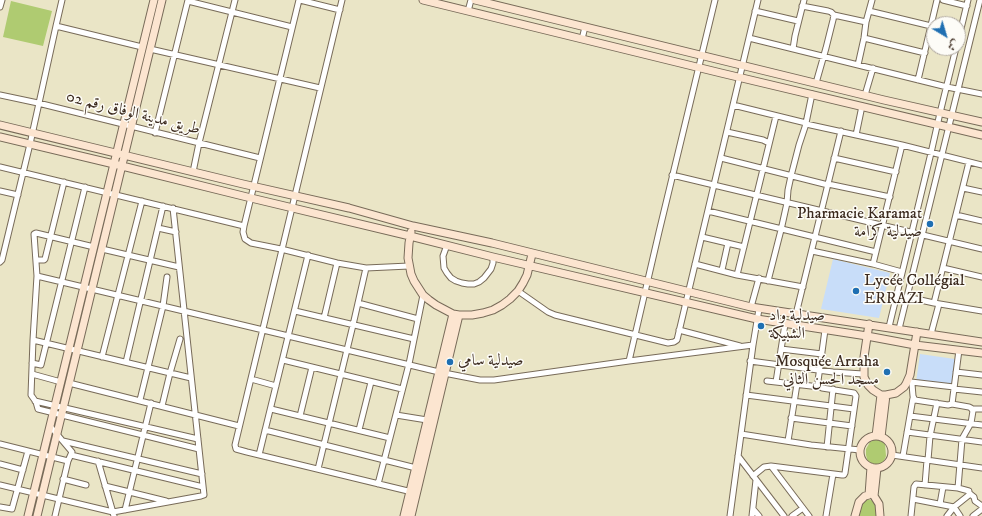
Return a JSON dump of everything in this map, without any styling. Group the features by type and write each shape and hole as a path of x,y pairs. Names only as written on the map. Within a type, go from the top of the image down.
{"street":[{"path":"0,8 2,0"},
{"path":"0,262 2,260 33,133 38,103 62,0"},
{"path":"28,516 154,0"},
{"path":"37,516 162,0"},
{"path":"155,133 188,0 232,13 292,27"},
{"path":"193,172 235,0"},
{"path":"340,10 299,0 244,226 244,236 248,242 337,263 366,268 409,266"},
{"path":"342,0 235,443 236,448 259,455 413,492"},
{"path":"423,0 982,135"},
{"path":"468,11 470,0"},
{"path":"475,0 982,122"},
{"path":"629,361 672,175 715,0"},
{"path":"518,291 551,313 672,343 677,340 758,0"},
{"path":"793,49 798,21 804,0"},
{"path":"858,65 866,22 872,0"},
{"path":"933,16 937,0"},
{"path":"943,0 967,6"},
{"path":"964,16 968,0"},
{"path":"899,329 948,128 980,9 980,0"},
{"path":"802,6 828,11 834,14 866,22"},
{"path":"756,11 798,21"},
{"path":"869,11 926,25"},
{"path":"816,83 834,14"},
{"path":"56,26 142,47"},
{"path":"582,39 585,27"},
{"path":"749,38 947,87 982,94"},
{"path":"864,38 925,53"},
{"path":"918,80 926,48"},
{"path":"150,49 320,88"},
{"path":"889,327 954,56"},
{"path":"865,95 873,68"},
{"path":"768,281 787,203 791,176 806,124 812,94"},
{"name":"طريق مدينة الوفاق رقم 02","path":"0,95 260,158"},
{"path":"733,105 806,124 902,145 982,165"},
{"path":"856,135 862,106"},
{"path":"737,274 776,116"},
{"path":"0,125 349,208 412,226 492,243 755,308 982,342"},
{"path":"796,314 841,131"},
{"path":"727,132 763,140 769,143"},
{"path":"0,136 645,294 757,319 915,345 982,353"},
{"path":"873,264 902,145"},
{"path":"720,158 791,176 890,197"},
{"path":"834,158 896,172"},
{"path":"931,334 943,268 969,162"},
{"path":"0,167 244,226"},
{"path":"672,175 982,249"},
{"path":"36,260 45,259 64,182"},
{"path":"32,362 41,365 85,187"},
{"path":"963,188 982,192"},
{"path":"0,190 18,195"},
{"path":"102,357 142,201"},
{"path":"126,362 163,206"},
{"path":"0,485 114,514 125,510 203,496 204,493 173,208"},
{"path":"708,211 876,252"},
{"path":"956,215 982,221"},
{"path":"412,226 408,251 409,266 414,281 423,295 436,305 456,315 477,314 493,310 506,302 523,284 530,266 532,254"},
{"path":"158,228 176,232"},
{"path":"94,247 36,233 34,234 38,276 33,340 31,395 35,400 38,409 54,409 63,407 198,439"},
{"path":"702,237 744,247"},
{"path":"0,240 6,242"},
{"path":"722,270 728,243"},
{"path":"447,245 443,256 444,268 451,278 462,284 474,284 484,278 491,269 493,257"},
{"path":"102,249 179,267"},
{"path":"812,251 873,264 902,272"},
{"path":"259,455 308,255"},
{"path":"324,318 337,263"},
{"path":"695,264 768,281 803,287"},
{"path":"318,469 354,325 366,268"},
{"path":"943,268 982,278"},
{"path":"38,276 471,379 486,380 753,345"},
{"path":"140,400 163,306 167,277"},
{"path":"730,516 750,361 757,319 755,308 759,278"},
{"path":"378,484 409,364 423,295"},
{"path":"907,297 936,304 982,311"},
{"path":"358,303 418,319"},
{"path":"295,311 414,339"},
{"path":"404,516 413,492 456,315"},
{"path":"776,382 785,324"},
{"path":"869,324 864,357 863,374 865,381 873,390 883,395 896,393 910,381"},
{"path":"679,330 743,346"},
{"path":"820,387 818,384 825,330"},
{"path":"903,456 913,398 910,381 917,332"},
{"path":"162,406 180,339"},
{"path":"33,340 191,378"},
{"path":"782,349 822,354"},
{"path":"952,404 959,350"},
{"path":"283,360 402,389"},
{"path":"750,361 863,374"},
{"path":"300,416 312,367"},
{"path":"411,516 416,468 427,420 442,372"},
{"path":"956,372 982,375"},
{"path":"32,374 61,382"},
{"path":"251,379 276,386"},
{"path":"752,516 755,478 764,467 771,466 842,475 845,474 856,396 855,393 820,387 767,381"},
{"path":"910,381 982,392"},
{"path":"359,430 371,382"},
{"path":"69,383 239,426"},
{"path":"788,441 796,384"},
{"path":"827,447 833,390"},
{"path":"746,395 854,409"},
{"path":"878,436 883,395"},
{"path":"913,398 920,401 967,406 972,409 982,409"},
{"path":"35,400 54,409 62,415 199,449"},
{"path":"125,510 150,403"},
{"path":"925,485 930,436 937,403"},
{"path":"271,409 390,438"},
{"path":"958,488 962,439 971,423 973,413 972,409"},
{"path":"396,415 427,420"},
{"path":"910,416 982,425"},
{"path":"791,418 852,426"},
{"path":"50,426 72,452 63,479 55,516"},
{"path":"266,430 416,468"},
{"path":"907,432 982,442"},
{"path":"741,434 848,450 860,450"},
{"path":"878,436 885,439 891,446 892,455 887,464 874,468 866,465 862,461 860,450 861,446 867,439 878,436"},
{"path":"63,441 202,474"},
{"path":"0,444 68,461"},
{"path":"0,507 12,509 28,451"},
{"path":"71,454 98,462 203,487"},
{"path":"892,455 982,468"},
{"path":"738,456 784,516"},
{"path":"98,462 114,514"},
{"path":"0,464 23,470"},
{"path":"771,466 809,516"},
{"path":"872,495 874,468"},
{"path":"826,516 833,474"},
{"path":"63,479 86,485"},
{"path":"911,516 914,487 916,484 958,488 969,491 969,493 974,497 974,501 982,506"},
{"path":"105,486 169,502"},
{"path":"940,504 943,487"},
{"path":"947,516 969,493"},
{"path":"855,516 859,502 862,498 872,495"},
{"path":"872,495 877,499 880,507 880,516"},
{"path":"913,499 954,507 960,516"},
{"path":"792,516 803,508"},
{"path":"753,509 759,516"},
{"path":"973,516 982,509"}],"shaded area":[{"name":"Lycée Collégial ERRAZI","path":"833,259 890,273 879,318 821,309"},
{"path":"920,354 955,359 951,387 916,382"}],"green space":[{"path":"11,1 52,11 43,46 3,37"},
{"path":"873,440 880,440 885,444 886,456 883,463 878,465 872,465 868,462 866,455 866,449"},
{"path":"867,499 874,501 877,504 877,516 858,516 863,500"}],"place":[{"name":"Pharmacie Karamat صيدلية كرامة","path":"930,224"},
{"name":"Lycée Collégial ERRAZI","path":"856,291"},
{"name":"صيدلية واد الشبيكة","path":"761,326"},
{"name":"صيدلية سامي","path":"450,362"},
{"name":"Mosquée Arraha مسجد الحسن الثاني","path":"887,372"}]}
